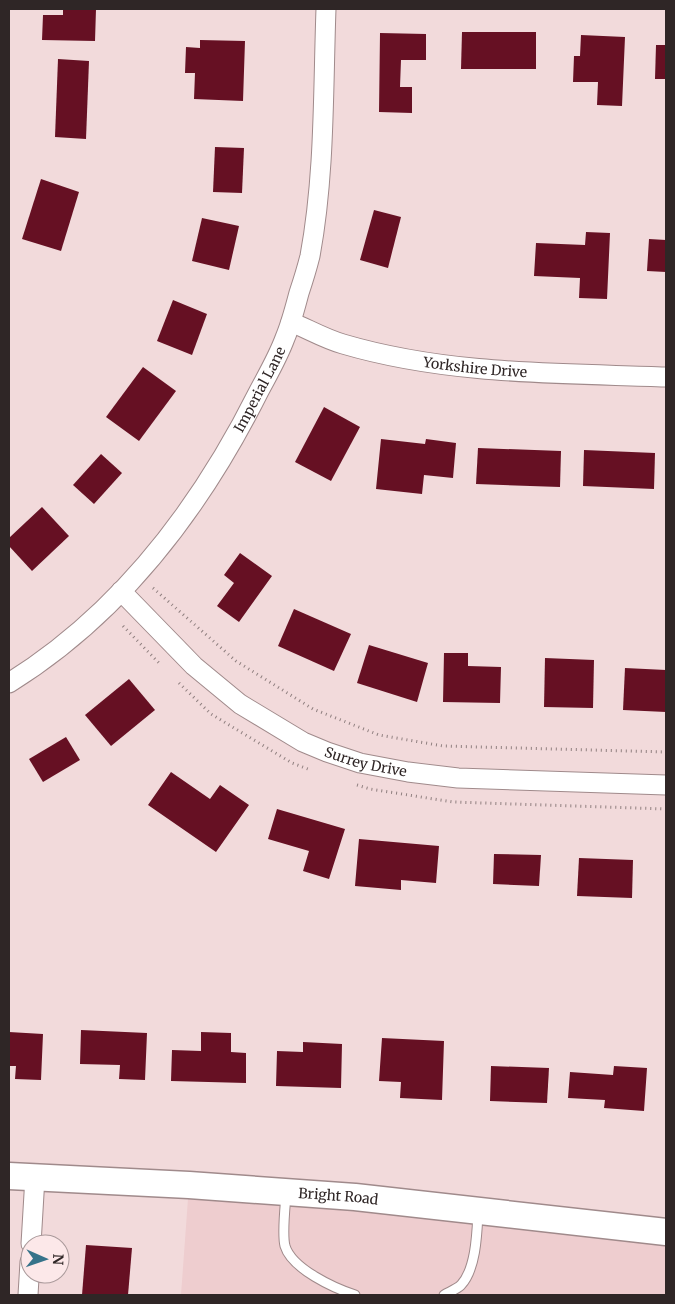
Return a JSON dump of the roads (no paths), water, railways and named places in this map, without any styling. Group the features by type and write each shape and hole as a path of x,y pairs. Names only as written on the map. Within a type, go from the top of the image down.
{"main road":[{"name":"Bright Road","path":"9,1176 286,1192 478,1210 666,1232"}],"street":[{"name":"Imperial Lane","path":"9,683 56,650 94,618 121,592 163,544 193,504 220,463 247,415 285,339 309,257 320,182 326,9"},
{"name":"Yorkshire Drive","path":"291,322 341,343 413,361 467,368 666,377"},
{"name":"Surrey Drive","path":"121,592 194,666 240,704 303,742 327,752 360,763 458,778 666,785"},
{"path":"32,1234 35,1177"}],"lane":[{"path":"286,1192 285,1247 294,1259 308,1272 332,1287 355,1295"},
{"path":"444,1295 461,1285 470,1269 476,1239 478,1210"}]}
